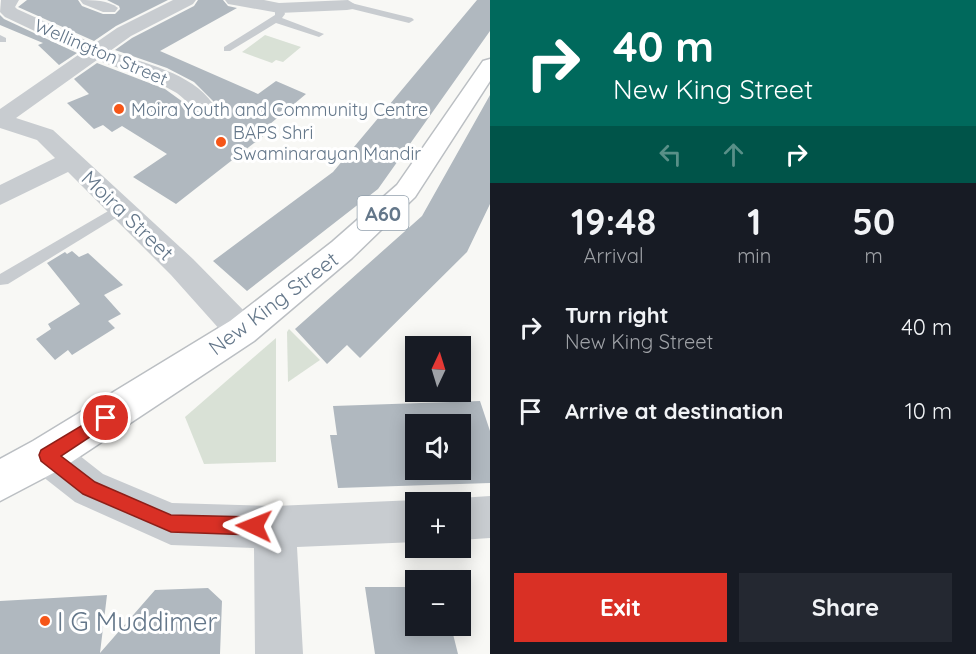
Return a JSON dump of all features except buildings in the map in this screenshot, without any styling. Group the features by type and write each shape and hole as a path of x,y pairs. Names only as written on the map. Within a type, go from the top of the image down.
{"main road":[{"name":"New King Street","path":"0,481 47,455 242,331 342,250 406,191 490,65"}],"street":[{"path":"89,0 109,8"},
{"path":"0,120 124,32 187,0"},
{"path":"234,0 274,9 340,3"},
{"name":"Wellington Street","path":"6,2 6,8 12,13 96,52 166,80 191,93 202,104"},
{"name":"Moira Street","path":"0,120 45,135 182,267 242,331"},
{"path":"0,195 71,160"},
{"path":"47,455 89,488 171,524 275,527 405,521"},
{"path":"471,518 490,517"},
{"path":"275,527 279,654"}],"lane":[{"path":"340,3 409,20"},
{"path":"227,49 274,9 319,34"},
{"path":"3,280 122,208"}],"shaded area":[{"path":"265,35 301,47 283,62 276,60 272,63 242,52"},
{"path":"289,329 320,360 288,382 287,332"},
{"path":"276,338 276,462 204,464 185,417"}],"place":[{"name":"Moira Youth and Community Centre","path":"119,109"},
{"name":"BAPS Shri Swaminarayan Mandir","path":"221,142"},
{"name":"I G Muddimer","path":"45,621"}],"route":[{"path":"106,418 47,455 89,488 171,524 254,526"}]}
